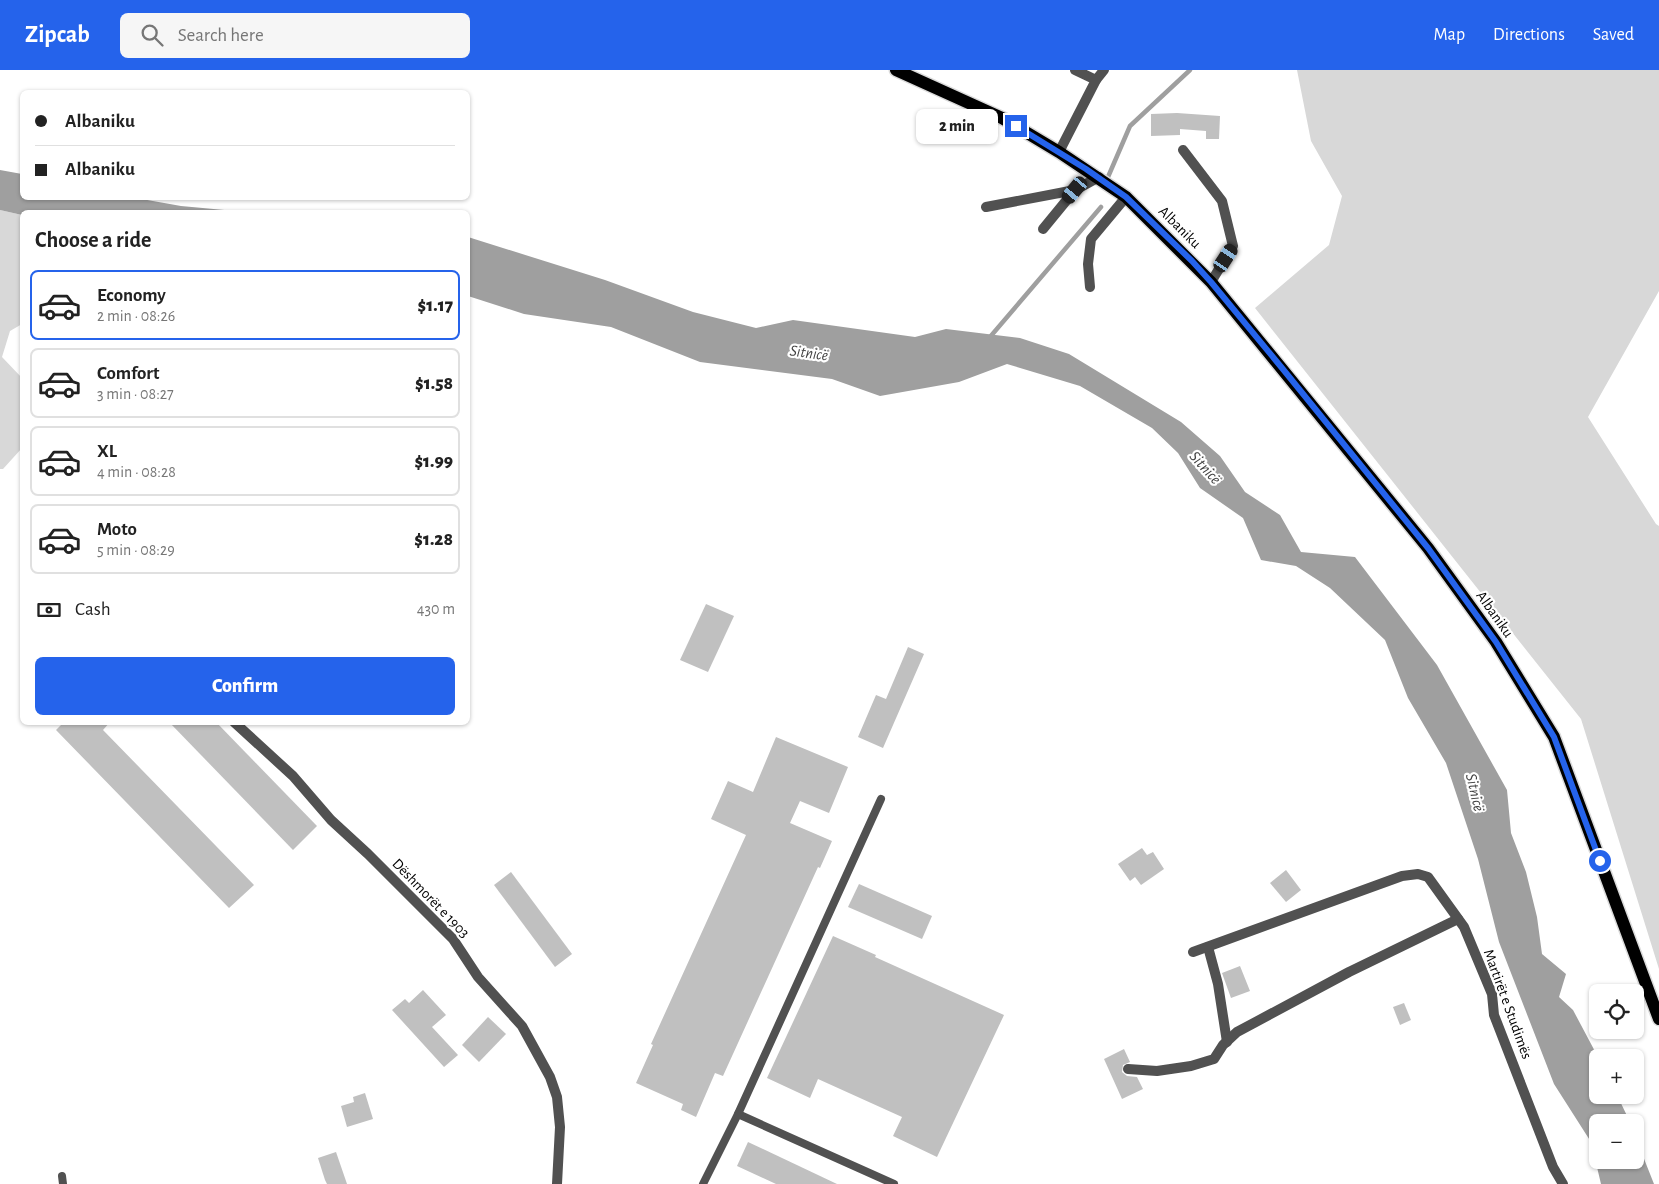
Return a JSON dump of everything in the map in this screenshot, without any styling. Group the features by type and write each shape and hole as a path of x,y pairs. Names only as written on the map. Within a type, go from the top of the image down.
{"main road":[{"name":"Albaniku","path":"896,70 1002,118 1060,152 1126,197 1211,282 1428,548 1506,658 1554,737 1659,1019"}],"street":[{"path":"1075,70 1096,80"},
{"path":"1060,152 1096,80 1104,70"},
{"path":"1183,150 1222,200 1233,246 1211,282"},
{"path":"986,206 1075,190 1099,177"},
{"path":"1043,229 1075,190"},
{"path":"1090,287 1088,264 1091,239 1126,197"},
{"name":"Dëshmorët e 1903","path":"237,725 293,776 331,820 453,939 478,977 522,1026 550,1077 557,1097 560,1127 557,1184"},
{"name":"Martirët e Studimës","path":"1193,952 1402,876 1418,874 1428,877 1464,927 1492,994 1494,1016 1553,1167 1563,1184"},
{"path":"1128,1069 1157,1071 1191,1066 1214,1059 1237,1032 1348,972 1458,919"},
{"path":"1208,946 1218,984 1227,1042"}],"lane":[{"path":"703,1184 738,1114 881,799"},
{"path":"738,1114 894,1184"}],"shaded area":[{"path":"1297,70 1659,70 1659,291 1588,417 1659,526 1659,969 1581,719 1255,308 1329,245 1342,196 1311,141"},
{"path":"0,210 20,215 20,325 10,331 2,357 20,376 20,450 3,469 0,469"}],"water":[{"path":"0,170 20,174 20,200 147,200 181,206 224,210 20,210 20,215 0,210"},
{"name":"Sitnicë","path":"470,238 605,280 693,312 756,328 793,320 915,337 946,329 1020,338 1069,354 1181,422 1220,456 1245,492 1280,515 1301,552 1355,557 1437,665 1507,790 1511,833 1526,872 1537,917 1542,954 1566,974 1559,997 1573,1010 1594,1049 1589,1049 1589,1104 1621,1104 1626,1114 1589,1114 1589,1139 1554,1084 1499,942 1478,859 1446,763 1408,698 1385,640 1330,588 1296,566 1261,560 1243,518 1200,488 1178,453 1152,428 1080,386 1007,364 959,382 880,396 832,379 700,362 611,327 524,314 470,297"},
{"path":"1644,1159 1654,1184 1601,1184 1597,1169 1644,1169"}],"building":[{"path":"1177,113 1220,116 1219,139 1206,139 1206,131 1180,129 1180,135 1151,136 1151,114"},
{"path":"706,604 734,616 708,672 680,660"},
{"path":"908,647 924,654 883,748 858,737 876,695 886,699"},
{"path":"61,725 107,725 103,730 254,885 229,908 56,730"},
{"path":"172,725 219,725 317,826 293,850"},
{"path":"776,737 848,767 829,813 800,801 790,823 832,841 820,868 818,867 723,1076 715,1073 696,1117 681,1110 683,1104 636,1083 653,1045 651,1044 746,835 711,819 728,781 753,792"},
{"path":"1142,848 1147,855 1153,852 1164,869 1141,885 1135,877 1130,881 1118,864"},
{"path":"1286,870 1301,890 1286,902 1270,883"},
{"path":"511,872 572,954 555,967 494,885"},
{"path":"859,884 932,916 922,939 848,907"},
{"path":"833,936 1004,1015 937,1157 893,1136 902,1117 818,1079 810,1098 767,1078"},
{"path":"1240,966 1250,991 1231,998 1222,973"},
{"path":"423,990 446,1015 432,1027 458,1055 444,1067 392,1010 405,999 409,1003"},
{"path":"1404,1003 1411,1020 1400,1025 1393,1007"},
{"path":"488,1017 506,1034 479,1062 462,1045"},
{"path":"1124,1049 1130,1062 1123,1065 1122,1072 1127,1076 1137,1077 1143,1089 1122,1099 1104,1059"},
{"path":"365,1093 373,1119 347,1127 341,1106 354,1102 353,1097"},
{"path":"748,1142 837,1184 776,1184 737,1166"},
{"path":"336,1152 347,1184 327,1184 325,1180 318,1158"}],"waterway":[{"path":"1108,177 1130,126 1190,70"},
{"path":"990,337 1101,207"}],"route":[{"path":"1016,126 1099,177 1126,197 1192,261 1282,368 1428,548 1496,642 1554,737 1600,861"}]}
